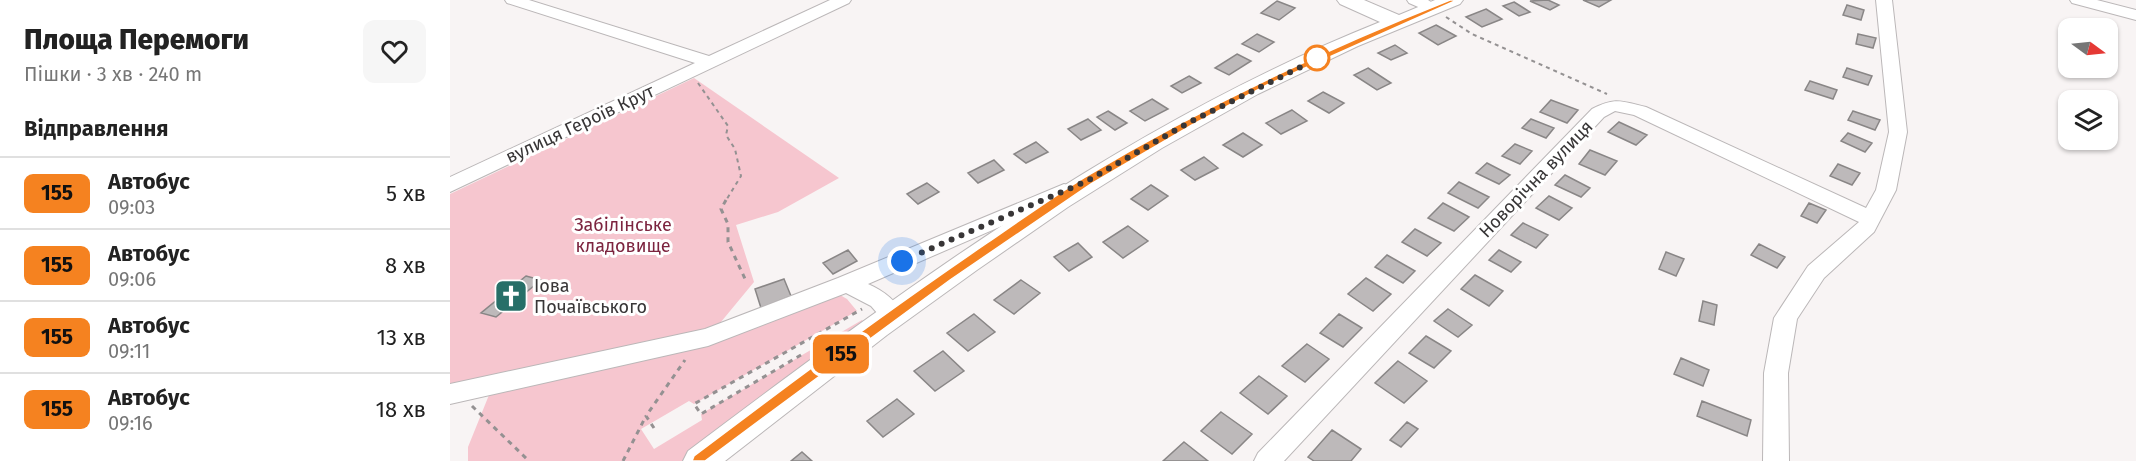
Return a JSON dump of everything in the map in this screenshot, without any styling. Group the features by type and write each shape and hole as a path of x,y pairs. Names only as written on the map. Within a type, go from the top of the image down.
{"main road":[{"path":"1347,0 1398,22"},
{"path":"699,461 793,388 885,308 1087,181 1263,83 1437,2"}],"street":[{"path":"513,0 710,62"},
{"name":"вулиця Героїв Крут","path":"810,0 836,3"},
{"path":"1776,461 1776,373 1786,318 1816,272 1867,226 1886,190 1898,132 1884,0"},
{"path":"2078,0 2136,15"},
{"name":"вулиця Героїв Крут","path":"450,185 836,3"},
{"path":"1613,105 1640,111 1871,219"},
{"name":"Новорічна вулиця","path":"1267,461 1598,113 1613,105"},
{"path":"454,393 699,339 846,284 1087,181"},
{"path":"846,284 861,289 885,308"}],"path":[{"path":"1437,2 1472,34 1604,92 1613,99 1613,105"},
{"path":"692,71 703,92 728,126 726,135 735,149 741,176 721,209 728,224 728,242 746,281"},
{"path":"802,355 700,414 694,404 885,308"},
{"path":"623,461 646,416 699,339"},
{"path":"454,393 529,461"},
{"path":"646,416 654,428"}],"green space":[{"name":"Забілінське кладовище","path":"694,78 839,178 778,212 736,225 754,282 716,328 450,386 450,194"},
{"path":"840,295 847,299 857,311 694,404 689,401 641,429 654,449 702,420 701,414 862,320 866,325 687,461 468,461 468,447 489,395 694,348"}],"building":[{"path":"1548,0 1559,5 1550,10 1530,1"},
{"path":"1583,0 1611,0 1599,7"},
{"path":"1277,1 1295,8 1279,20 1261,13"},
{"path":"1514,2 1530,12 1519,16 1503,6"},
{"path":"1847,5 1864,10 1861,20 1843,15"},
{"path":"1486,9 1502,19 1482,27 1466,17"},
{"path":"1436,25 1456,36 1438,45 1419,33"},
{"path":"1257,34 1274,42 1259,52 1242,44"},
{"path":"1858,34 1876,38 1873,48 1856,44"},
{"path":"1395,45 1407,53 1391,60 1378,53"},
{"path":"1237,54 1251,61 1229,75 1215,68"},
{"path":"1368,68 1391,83 1377,90 1354,75"},
{"path":"1847,68 1872,76 1868,85 1843,77"},
{"path":"1189,76 1201,83 1182,93 1171,86"},
{"path":"1810,81 1837,90 1833,99 1805,90"},
{"path":"1323,92 1344,103 1329,113 1308,101"},
{"path":"1152,99 1168,109 1145,121 1130,111"},
{"path":"1551,100 1578,110 1567,123 1540,112"},
{"path":"1292,110 1307,121 1281,134 1266,123"},
{"path":"1108,111 1127,123 1115,130 1097,117"},
{"path":"1853,111 1880,120 1875,130 1848,120"},
{"path":"1088,119 1101,130 1081,140 1068,129"},
{"path":"1531,119 1554,128 1546,138 1522,128"},
{"path":"1619,122 1647,135 1636,145 1608,132"},
{"path":"1243,133 1262,145 1243,157 1223,145"},
{"path":"1848,133 1872,143 1865,152 1841,141"},
{"path":"1036,142 1048,152 1026,163 1014,154"},
{"path":"1515,144 1532,151 1520,164 1502,156"},
{"path":"1590,150 1617,161 1605,175 1579,164"},
{"path":"1204,157 1218,168 1195,180 1181,170"},
{"path":"994,160 1004,170 978,183 968,173"},
{"path":"1487,163 1510,175 1499,184 1476,173"},
{"path":"1838,164 1860,173 1852,185 1830,176"},
{"path":"1565,175 1590,188 1581,197 1555,185"},
{"path":"1459,182 1489,197 1478,208 1448,193"},
{"path":"927,183 939,192 918,204 907,194"},
{"path":"1151,185 1168,196 1148,210 1131,199"},
{"path":"1549,196 1572,208 1559,220 1536,208"},
{"path":"1443,203 1469,217 1454,231 1428,218"},
{"path":"1809,203 1826,210 1817,223 1801,216"},
{"path":"1523,223 1548,235 1536,248 1511,235"},
{"path":"1128,226 1148,241 1123,258 1103,242"},
{"path":"1415,229 1441,243 1427,256 1402,242"},
{"path":"1078,243 1092,257 1069,271 1054,257"},
{"path":"1759,244 1785,257 1777,268 1751,255"},
{"path":"848,250 857,261 833,274 823,263"},
{"path":"1499,250 1521,262 1511,272 1489,260"},
{"path":"1666,252 1684,259 1676,276 1659,269"},
{"path":"1387,255 1415,271 1403,283 1375,267"},
{"path":"1475,275 1503,291 1489,306 1461,289"},
{"name":"Іова Почаївського","path":"526,276 541,280 496,317 481,313"},
{"path":"1366,278 1391,294 1373,311 1348,294"},
{"path":"784,279 791,296 761,308 755,289"},
{"path":"1021,280 1040,293 1014,314 994,300"},
{"path":"1703,301 1717,305 1714,325 1699,321"},
{"path":"1448,309 1472,325 1458,337 1434,321"},
{"path":"974,314 995,332 968,351 947,333"},
{"path":"1339,314 1362,328 1343,347 1320,333"},
{"path":"1426,336 1451,351 1434,368 1409,353"},
{"path":"1307,344 1329,359 1305,382 1282,366"},
{"path":"943,351 964,371 935,391 914,371"},
{"path":"1681,358 1709,370 1703,386 1674,374"},
{"path":"1398,361 1427,381 1404,403 1375,383"},
{"path":"1259,376 1287,396 1268,414 1240,393"},
{"path":"897,399 914,414 883,437 867,421"},
{"path":"1702,401 1751,420 1747,436 1697,416"},
{"path":"1221,412 1252,434 1232,454 1201,431"},
{"path":"1407,422 1418,429 1401,447 1390,440"},
{"path":"1332,430 1361,449 1351,461 1314,461 1308,457"},
{"path":"1184,442 1208,461 1163,461"},
{"path":"802,452 812,461 791,461"}],"bus line":[{"name":"155","path":"699,461 793,388 946,277 1087,181 1263,83 1359,39 1453,0"}],"place":[{"name":"Іова Почаївського","path":"511,296"}],"route":[{"path":"902,261 1087,181 1263,83 1321,57 1317,58"}]}
